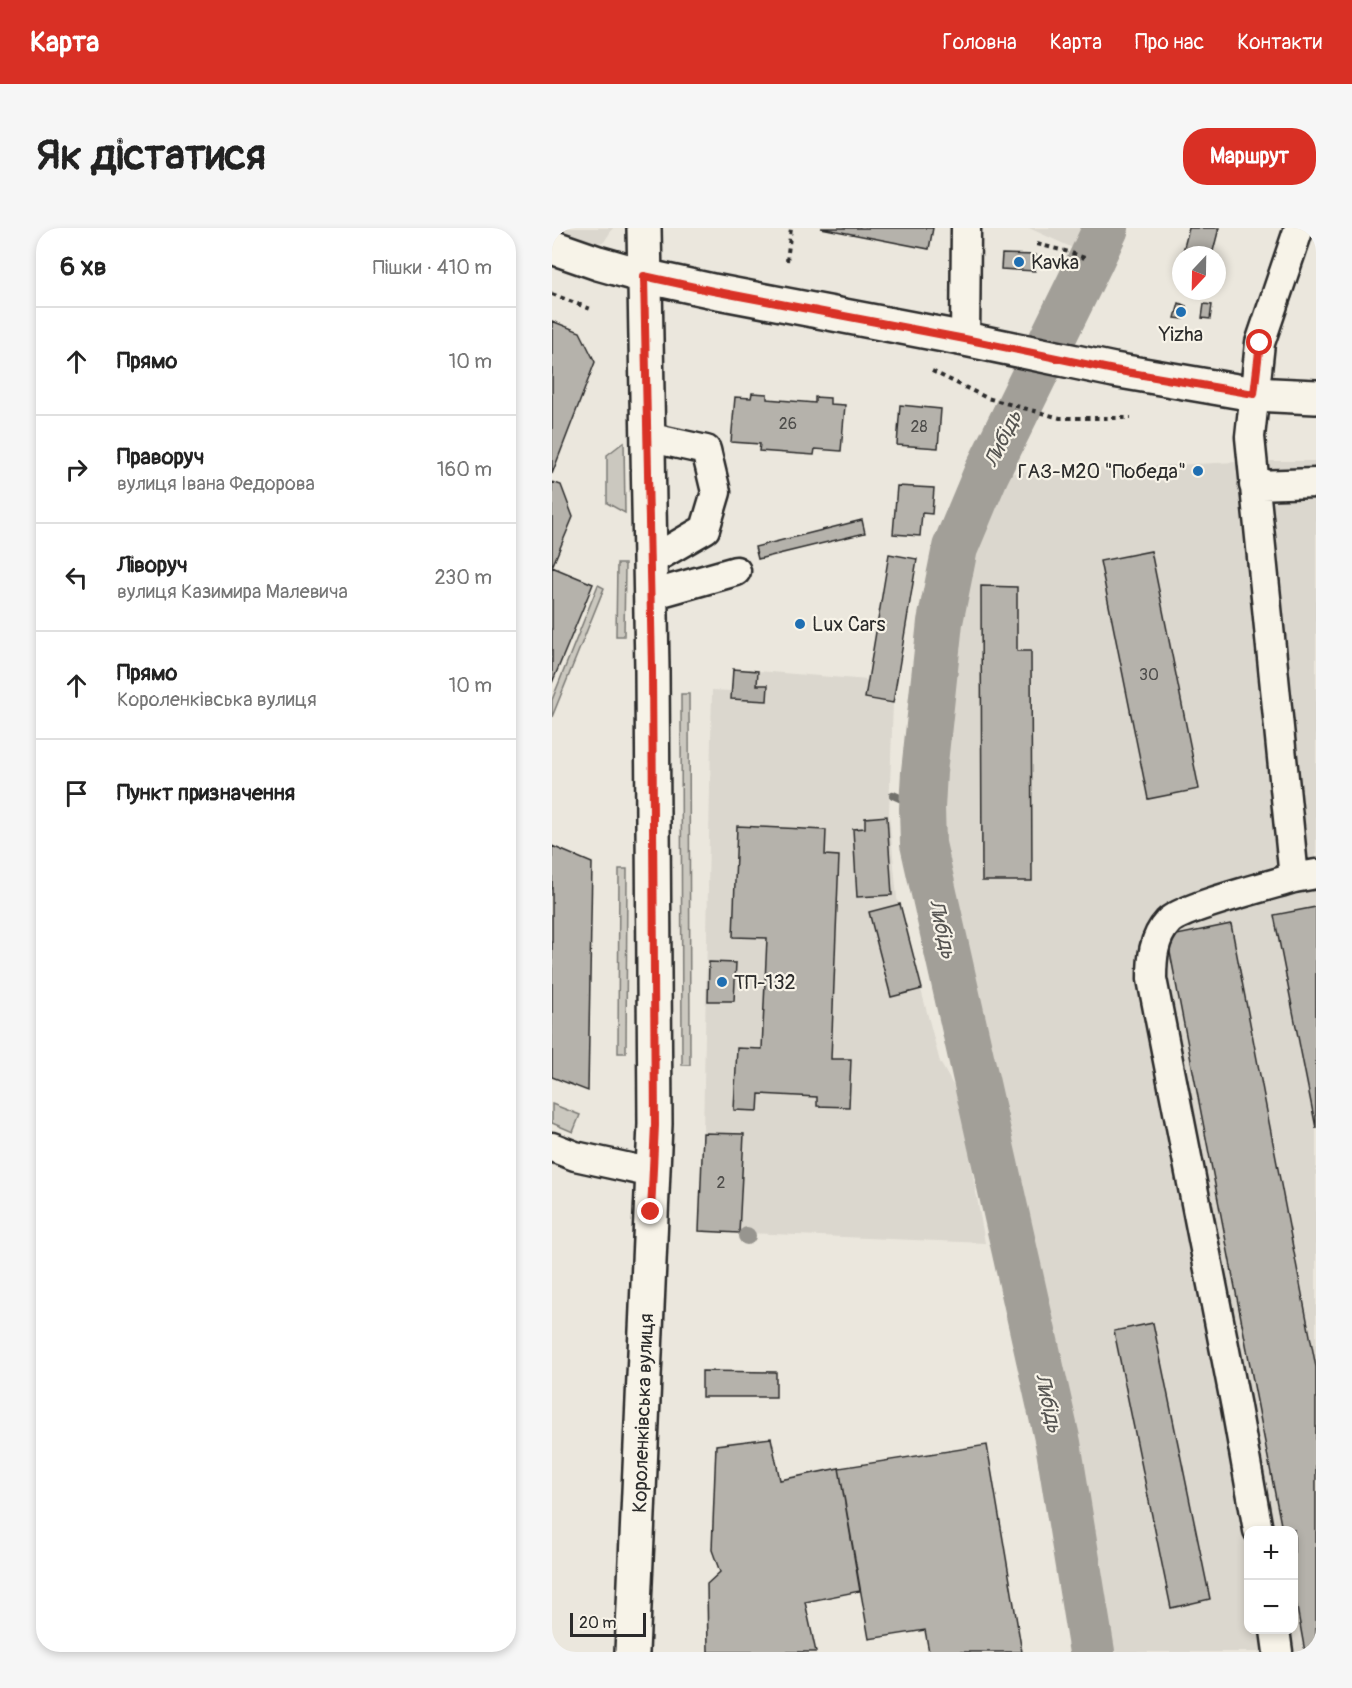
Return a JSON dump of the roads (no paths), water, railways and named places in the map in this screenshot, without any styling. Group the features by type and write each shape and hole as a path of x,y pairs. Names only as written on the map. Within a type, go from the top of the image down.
{"main road":[{"name":"Короленківська вулиця","path":"632,1652 655,1125 651,595 644,228"},
{"path":"552,247 644,276 1114,370 1254,394 1316,397"}],"street":[{"path":"965,339 966,228"},
{"path":"1257,1526 1152,979 1153,953 1169,920 1195,908 1305,876 1254,485 1250,437 1260,343 1299,228"},
{"path":"648,437 706,450 716,492 705,529 650,561"},
{"path":"1254,485 1316,483"},
{"path":"651,595 736,571"},
{"path":"552,1147 584,1158 653,1173"},
{"path":"1276,1634 1278,1652"}],"waterway":[{"name":"Либідь","path":"1092,1652 1058,1443 923,844 922,808 940,622 955,548 986,474 1106,228"},
{"path":"893,795 922,808"}],"place":[{"name":"Kavka","path":"1019,262"},
{"name":"Yizha","path":"1181,312"},
{"name":"ГАЗ-М20 \"Победа\"","path":"1198,471"},
{"name":"Lux Cars","path":"800,624"},
{"name":"ТП-132","path":"722,982"}]}
